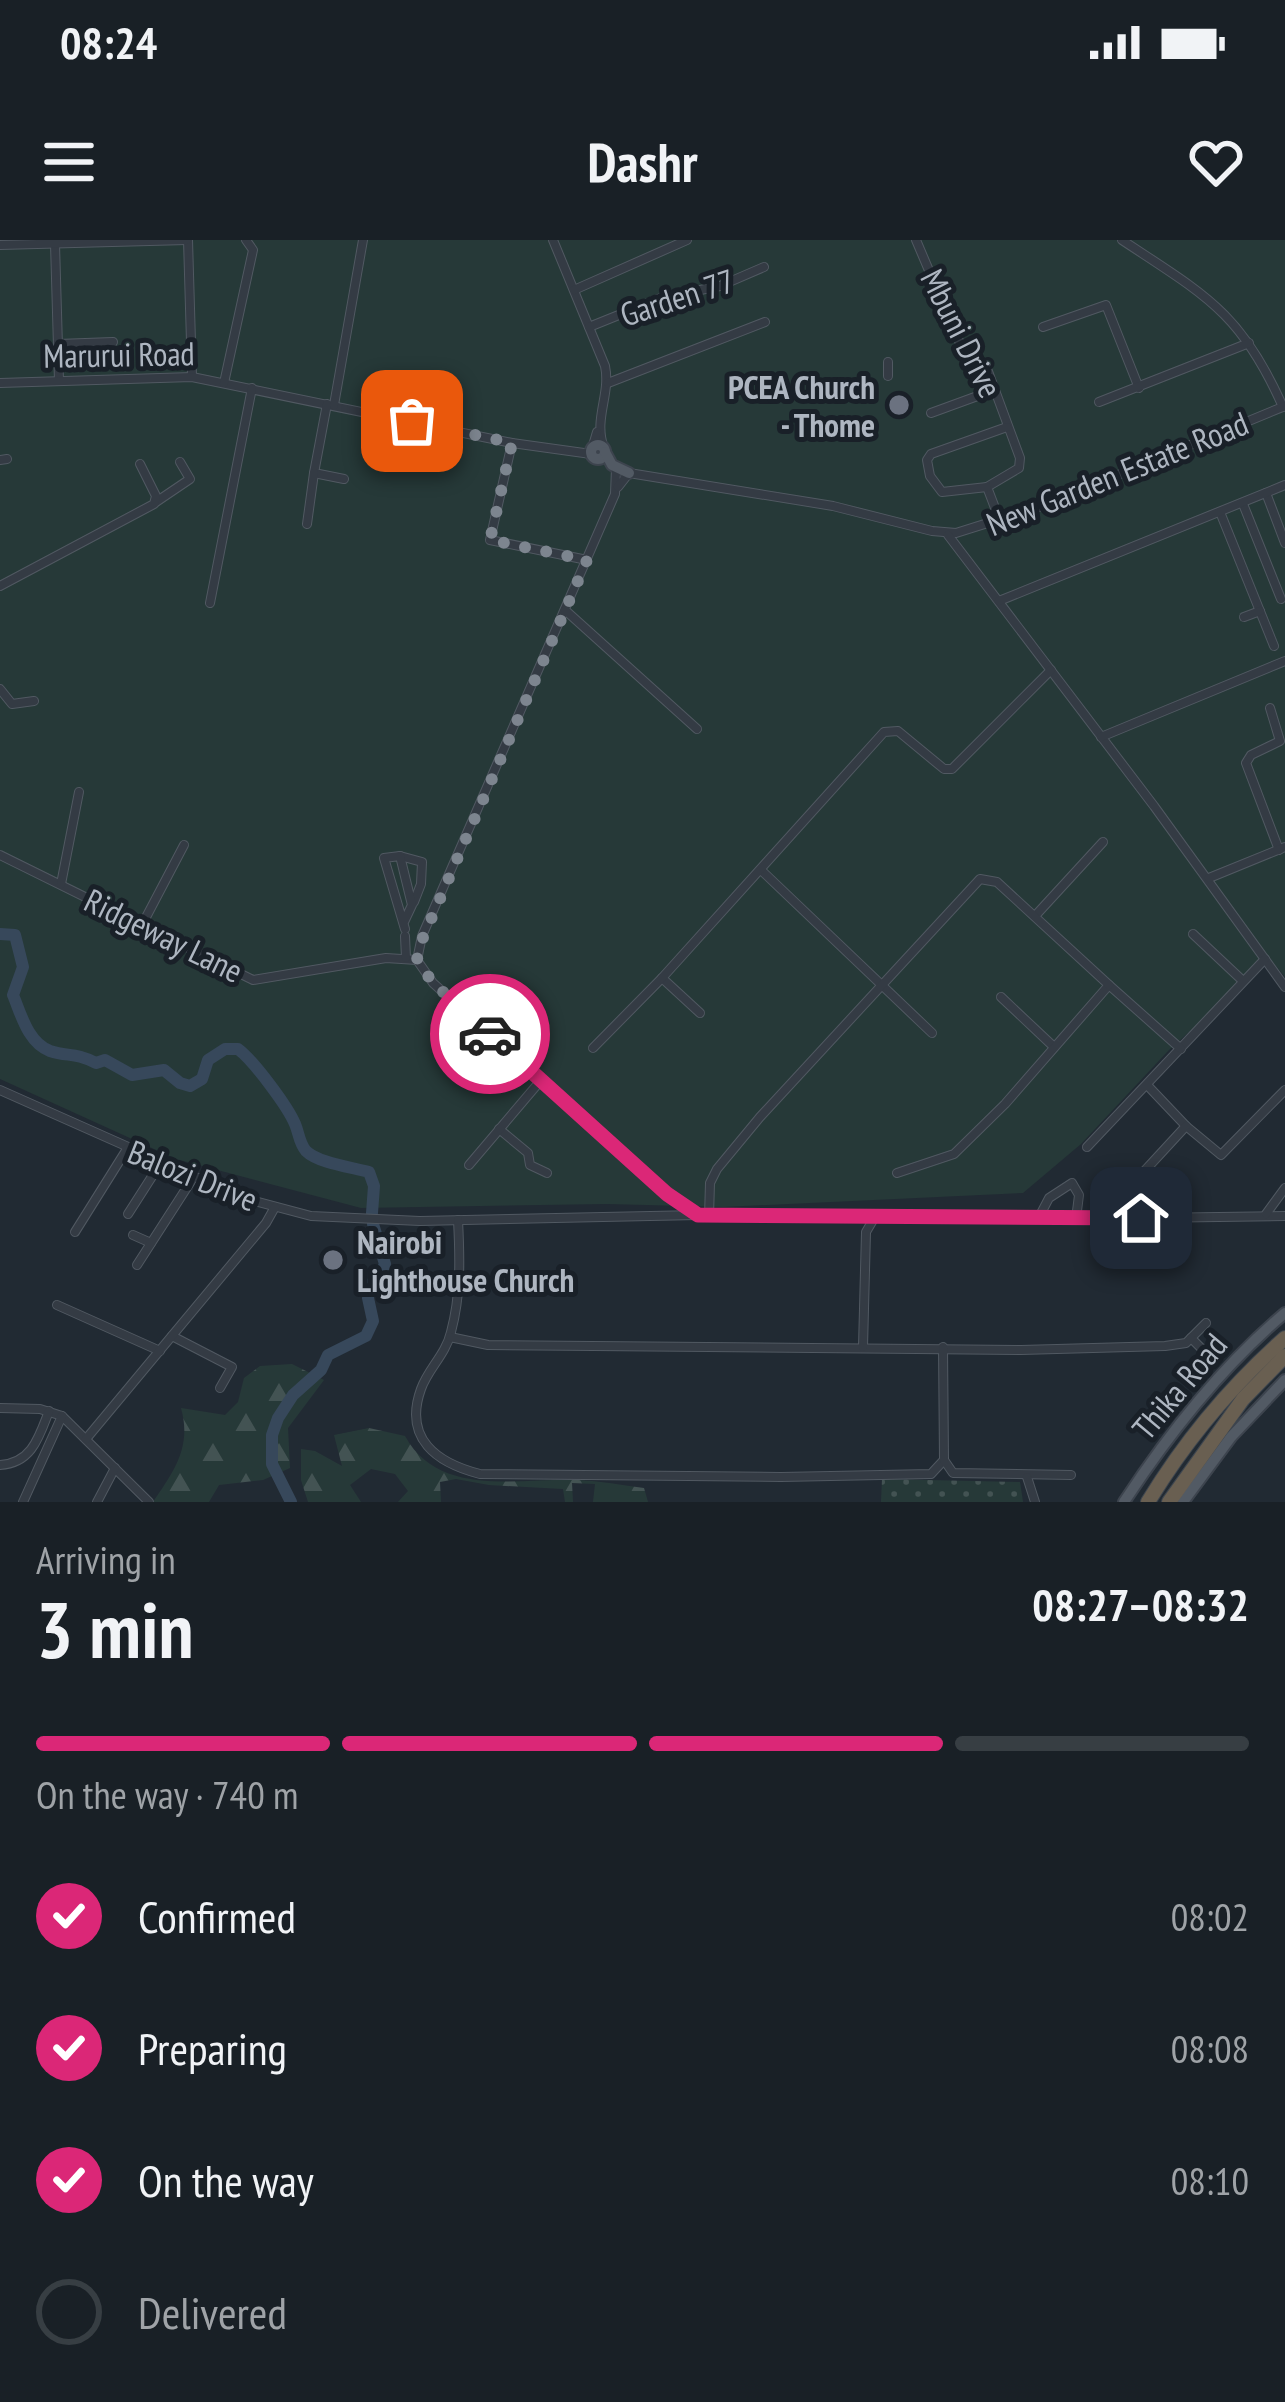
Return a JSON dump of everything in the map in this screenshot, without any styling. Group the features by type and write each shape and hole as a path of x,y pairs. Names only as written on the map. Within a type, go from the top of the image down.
{"highway":[{"name":"Thika Road","path":"1148,1502 1228,1394 1285,1338"},
{"name":"Thika Road","path":"1169,1502 1243,1399 1285,1356"}],"main road":[{"path":"598,453 619,469"},
{"name":"Thika Road","path":"1124,1502 1201,1396 1285,1313"},
{"path":"1183,1502 1232,1437 1285,1380"}],"street":[{"path":"0,245 188,240 192,376"},
{"path":"224,382 253,250 246,240"},
{"path":"307,524 364,240"},
{"path":"553,240 608,383 597,431 598,453"},
{"path":"574,290 687,240"},
{"name":"Mbuni Drive","path":"916,240 962,348 986,366 1006,427"},
{"path":"1122,240 1219,306 1249,343 1284,407"},
{"path":"55,242 59,381"},
{"name":"Garden 77","path":"589,327 661,298 720,286 764,266"},
{"path":"1043,327 1106,304 1138,388"},
{"path":"608,383 765,322"},
{"path":"58,344 112,342"},
{"path":"1099,402 1249,343"},
{"path":"888,362 888,376"},
{"name":"Marurui Road","path":"0,383 192,376 512,443 598,453"},
{"path":"210,602 252,388"},
{"path":"932,412 994,390"},
{"name":"New Garden Estate Road","path":"946,533 1000,521 1284,407"},
{"path":"1006,427 1020,465 987,487 942,492 932,481 927,460 931,454 1006,427"},
{"path":"512,443 490,540 587,560"},
{"path":"0,586 155,503 190,479 180,462"},
{"path":"140,464 155,503"},
{"path":"1180,1049 993,879 980,879 717,1169 704,1216 667,1194 433,983 417,960 428,921 587,560 617,488 619,469 833,506 946,533 1285,987"},
{"path":"314,473 344,479"},
{"path":"999,601 1285,485"},
{"path":"987,487 1000,521"},
{"path":"1266,494 1285,543"},
{"path":"1243,504 1281,599"},
{"path":"1220,512 1274,646"},
{"path":"965,553 966,532"},
{"path":"565,610 697,729"},
{"path":"1244,617 1260,611"},
{"path":"1101,737 1285,662"},
{"path":"593,1048 887,730 898,731 944,769 957,767 1051,670"},
{"path":"0,689 12,704 34,701"},
{"path":"1208,879 1282,849 1246,764 1251,755 1280,741 1270,709"},
{"path":"61,884 79,792"},
{"path":"1034,916 1103,842"},
{"path":"143,923 184,845"},
{"name":"Ridgeway Lane","path":"0,855 253,980 417,960"},
{"path":"400,856 412,905"},
{"path":"405,929 421,884 422,862 400,856 384,858 405,929 406,958"},
{"path":"761,870 932,1033"},
{"path":"1193,934 1243,981"},
{"path":"1087,1147 1264,959"},
{"path":"662,978 700,1013"},
{"path":"897,1173 954,1154 1005,1105 1109,985"},
{"path":"1001,997 1054,1047"},
{"path":"469,1165 542,1079"},
{"path":"1148,1085 1216,1153 1225,1154 1285,1090"},
{"name":"Balozi Drive","path":"0,1090 194,1178 274,1208 311,1216 458,1220 1285,1216"},
{"path":"1112,1219 1126,1191 1186,1126"},
{"path":"499,1129 528,1153 530,1165 548,1173"},
{"path":"76,1232 127,1148"},
{"path":"128,1214 160,1164"},
{"path":"1148,1218 1176,1176"},
{"path":"137,1265 194,1178"},
{"path":"1038,1219 1049,1198 1072,1183 1079,1195 1076,1220"},
{"path":"1265,1216 1285,1188"},
{"path":"661,1216 670,1207 667,1194"},
{"path":"86,1438 274,1208"},
{"path":"853,1215 866,1232"},
{"path":"863,1347 866,1232 876,1215"},
{"path":"458,1220 460,1280 450,1337 419,1397 419,1430 428,1451 480,1474 932,1474 944,1460"},
{"path":"133,1235 151,1243"},
{"path":"57,1305 160,1351"},
{"path":"450,1337 488,1345 1021,1350 1186,1343 1206,1323"},
{"path":"172,1336 232,1367 220,1388"},
{"path":"1191,1338 1212,1359"},
{"path":"943,1347 944,1460 956,1475 1071,1475"},
{"path":"0,1408 49,1411 62,1417 149,1502"},
{"path":"0,1465 23,1459 49,1411"},
{"path":"23,1502 62,1417"},
{"path":"97,1502 115,1468"},
{"path":"1026,1476 1035,1502"}],"green space":[{"path":"0,240 1285,240 1285,977 1270,959 1169,1050 1081,1144 1023,1193 723,1207 361,1208 176,1159 0,1079"},
{"path":"292,1364 324,1380 288,1428 290,1468 263,1480 219,1485 209,1502 153,1502 183,1447 181,1408 225,1415 238,1402 244,1378 260,1366"},
{"path":"369,1428 405,1436 420,1456 459,1477 611,1483 644,1488 648,1502 593,1502 595,1484 572,1483 573,1502 565,1502 563,1489 456,1479 440,1482 441,1502 398,1502 408,1491 395,1474 371,1469 350,1485 361,1502 308,1502 301,1480 301,1449 342,1466 334,1435"},
{"path":"882,1479 1020,1482 1023,1502 881,1502"}],"waterway":[{"path":"0,934 15,935 23,967 13,995 26,1027 42,1047 96,1063 105,1060 132,1075 164,1070 190,1086 202,1079 208,1060 225,1049 238,1049 285,1107 306,1151 326,1162 369,1172 374,1186 372,1213"},
{"path":"291,1502 272,1464 272,1435 293,1395 321,1370 328,1355 366,1336 373,1321 370,1284 378,1280 385,1264 373,1224"}],"way so far":[{"path":"412,421 512,443 490,540 587,560 419,947 417,960 433,983 490,1034"}],"place":[{"name":"PCEA Church - Thome","path":"899,405"},
{"name":"Nairobi Lighthouse Church","path":"333,1260"}],"route":[{"path":"490,1034 675,1201 698,1215 1141,1218"}]}
